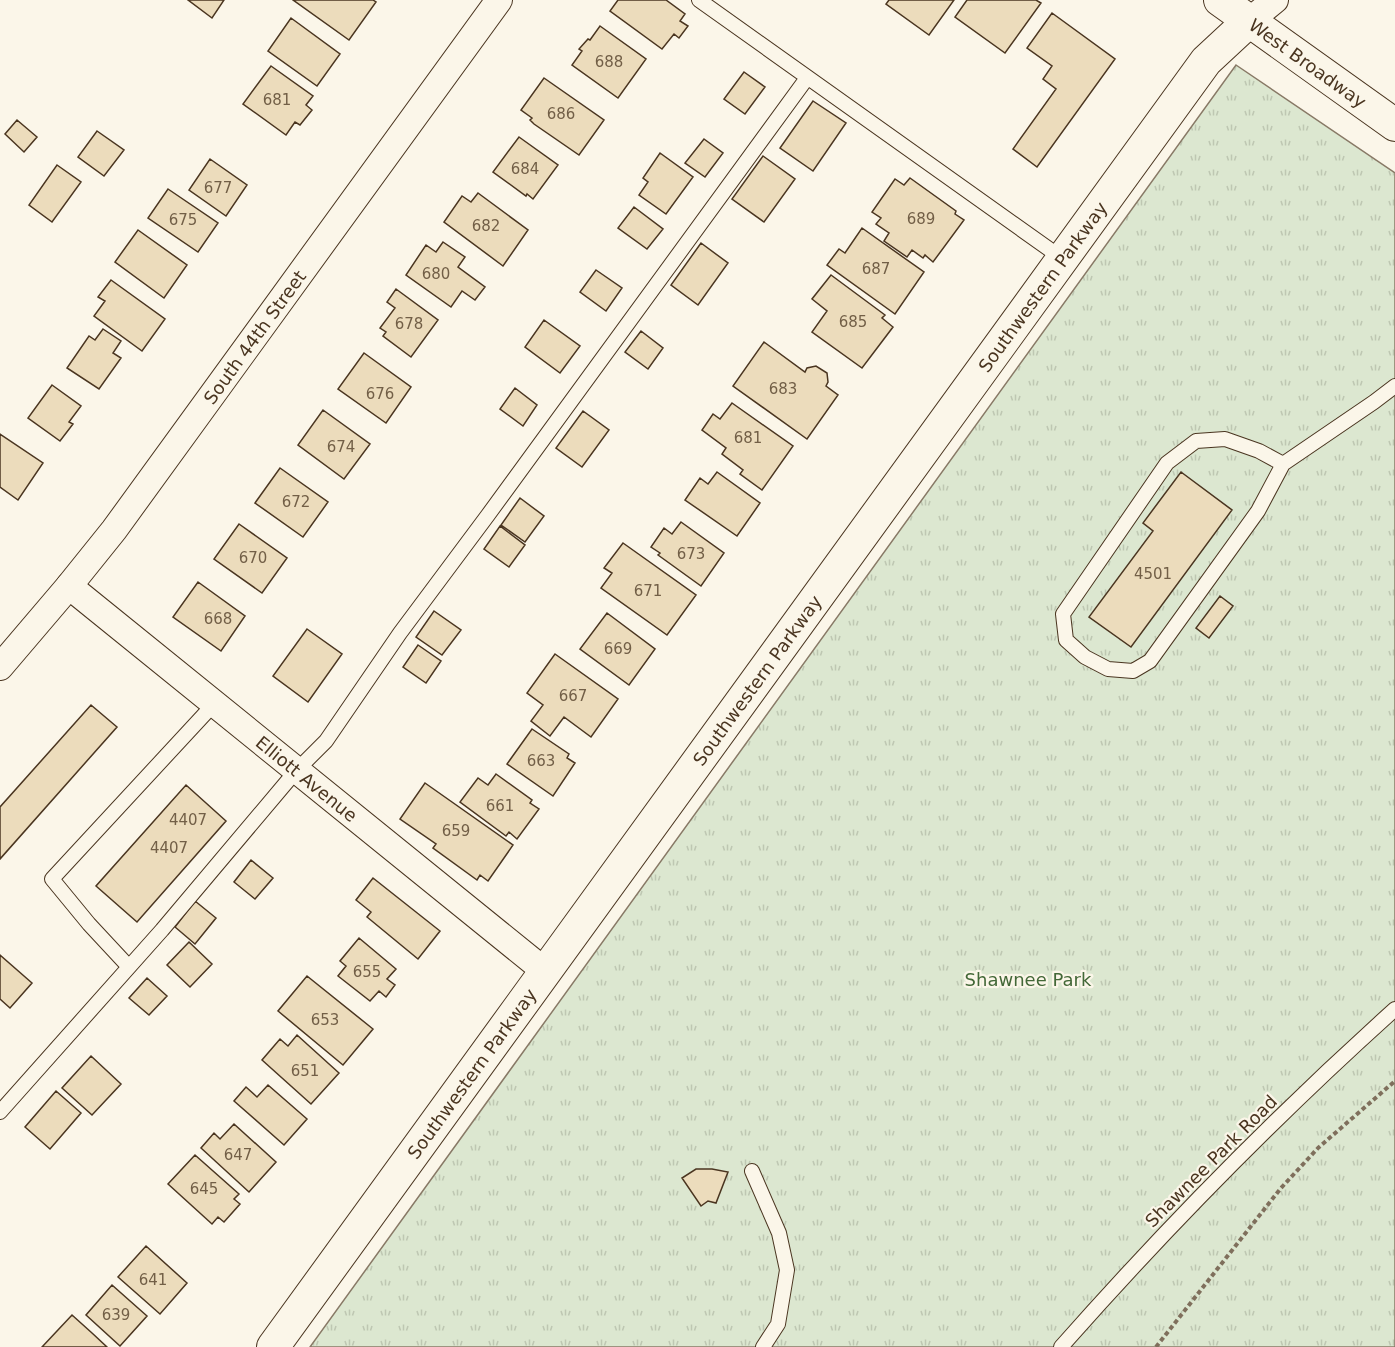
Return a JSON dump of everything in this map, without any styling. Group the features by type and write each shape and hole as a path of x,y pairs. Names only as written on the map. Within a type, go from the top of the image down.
{"street":[{"name":"South 44th Street","path":"0,667 69,586 128,511 499,0"},
{"name":"West Broadway","path":"1220,0 1395,125"},
{"path":"1248,22 1275,0"},
{"name":"Southwestern Parkway","path":"273,1347 1206,61 1248,22"},
{"name":"Elliott Avenue","path":"69,586 546,972"}],"lane":[{"path":"699,0 1063,259"},
{"path":"0,1112 129,967 296,771 326,741 400,633 489,515 807,78"},
{"path":"1283,464 1259,451 1225,439 1196,441 1167,463 1063,614 1066,640 1085,657 1108,669 1133,671 1149,661 1258,511 1283,464 1395,386"},
{"path":"129,967 52,879 214,704"},
{"name":"Shawnee Park Road","path":"1061,1347 1137,1262 1236,1158 1331,1066 1395,1009"},
{"path":"752,1171 778,1233 787,1270 778,1324 763,1347"}],"path":[{"path":"1156,1347 1281,1188 1318,1148 1395,1081"}],"green space":[{"name":"Shawnee Park","path":"1236,65 1395,173 1395,1347 310,1347"}],"building":[{"path":"188,0 224,0 212,18"},
{"path":"293,0 373,0 376,2 349,40"},
{"path":"618,0 666,0 685,14 680,21 688,26 679,38 674,34 662,49 610,11"},
{"path":"889,0 954,0 929,35 886,4"},
{"path":"967,0 1036,0 1041,3 1005,53 955,17"},
{"path":"1052,13 1115,59 1037,167 1013,149 1056,89 1043,79 1052,66 1027,48"},
{"path":"291,18 340,54 317,86 268,51"},
{"path":"600,26 646,59 618,98 572,65 582,51 579,49 588,39 590,40"},
{"path":"271,66 313,96 306,105 312,110 300,125 295,122 286,135 243,104"},
{"path":"744,72 765,87 745,114 724,99"},
{"path":"544,78 604,120 579,155 534,124 530,120 532,118 521,110"},
{"path":"813,101 846,123 813,171 780,148"},
{"path":"17,120 37,137 24,152 5,134"},
{"path":"97,131 124,150 104,176 78,157"},
{"path":"519,137 558,165 533,199 493,172"},
{"path":"704,139 723,153 705,177 685,163"},
{"path":"660,153 693,177 666,214 639,195 648,182 643,178"},
{"path":"763,156 795,179 764,222 732,199"},
{"path":"210,159 247,185 226,216 189,190"},
{"path":"57,165 81,182 52,222 29,205"},
{"path":"910,178 956,211 955,214 964,220 933,262 925,255 923,258 912,250 907,257 884,241 889,233 876,224 881,218 872,212 895,179 904,185"},
{"path":"168,189 218,223 198,252 148,218"},
{"path":"478,193 528,230 503,266 444,222 462,196 471,202"},
{"path":"634,207 663,229 647,249 618,228"},
{"path":"862,228 924,272 895,314 827,265 839,249 845,253"},
{"path":"138,230 187,265 164,298 115,262"},
{"path":"443,242 465,257 458,267 485,287 475,300 462,291 451,307 406,275 426,245 436,252"},
{"path":"701,243 728,263 698,305 671,285"},
{"path":"596,270 622,288 606,311 580,292"},
{"path":"831,275 885,315 882,318 893,327 862,368 812,332 827,311 812,299"},
{"path":"111,280 165,319 142,351 94,316 105,301 98,297"},
{"path":"396,289 438,320 411,357 383,336 386,332 380,328 395,308 387,302"},
{"path":"544,320 580,346 560,373 525,347"},
{"path":"103,329 121,341 113,353 121,358 99,389 67,368 89,336 95,340"},
{"path":"641,331 663,348 648,369 625,352"},
{"path":"764,342 805,372 807,368 816,366 827,373 826,386 838,395 807,439 733,386"},
{"path":"364,353 411,387 386,423 338,389"},
{"path":"52,385 81,406 69,422 73,424 60,441 28,418"},
{"path":"515,388 537,405 523,426 500,409"},
{"path":"732,403 793,446 762,490 740,474 743,470 722,454 726,448 702,430 713,414 720,419"},
{"path":"323,410 370,444 344,479 298,445"},
{"path":"583,411 609,430 582,467 556,448"},
{"path":"0,434 43,463 18,500 0,487"},
{"path":"280,468 328,502 303,537 255,503"},
{"path":"717,472 760,503 737,536 685,500 700,478 708,484"},
{"path":"1181,472 1232,510 1131,647 1089,617 1153,531 1143,523"},
{"path":"520,498 544,516 525,542 501,525"},
{"path":"681,522 724,553 701,586 658,555 660,553 651,547 664,528 672,534"},
{"path":"239,524 287,558 262,593 214,559"},
{"path":"500,526 525,545 509,567 484,549"},
{"path":"623,543 696,595 667,635 601,588 612,573 604,568"},
{"path":"198,582 245,616 221,651 173,617"},
{"path":"1220,596 1233,606 1209,638 1196,628"},
{"path":"434,611 461,630 442,655 416,637"},
{"path":"607,613 655,649 629,685 580,649"},
{"path":"307,629 342,654 308,702 273,676"},
{"path":"418,645 441,661 426,683 403,667"},
{"path":"555,654 618,699 591,737 564,717 550,736 531,721 543,705 527,693"},
{"path":"91,705 117,727 0,859 0,807"},
{"path":"532,729 569,754 567,758 575,763 553,796 507,764"},
{"path":"496,774 532,800 530,803 539,809 517,839 509,832 506,836 460,802 478,778 488,785"},
{"path":"425,783 513,845 488,881 480,875 477,880 433,848 436,844 400,819"},
{"path":"186,785 226,821 137,922 96,886"},
{"path":"251,860 273,878 255,899 234,882"},
{"path":"373,878 440,931 418,959 367,917 371,912 356,900"},
{"path":"195,901 216,918 195,944 175,927"},
{"path":"359,938 396,969 387,979 395,985 386,997 379,991 370,1001 338,976 346,966 340,961"},
{"path":"189,942 212,964 190,987 167,965"},
{"path":"0,955 32,983 10,1008 0,999"},
{"path":"307,976 373,1029 343,1065 278,1011"},
{"path":"147,978 167,996 149,1015 129,998"},
{"path":"297,1035 339,1073 311,1104 262,1060 280,1039 288,1046"},
{"path":"91,1056 121,1084 92,1115 62,1088"},
{"path":"268,1085 307,1119 284,1145 234,1101 246,1087 257,1097"},
{"path":"56,1091 81,1113 50,1149 25,1127"},
{"path":"234,1124 276,1162 249,1192 201,1148 214,1133 220,1139"},
{"path":"195,1155 239,1194 234,1199 240,1204 224,1222 218,1217 212,1224 168,1184"},
{"path":"696,1169 728,1172 716,1203 708,1201 701,1206 682,1178"},
{"path":"146,1246 187,1283 160,1314 118,1277"},
{"path":"112,1285 147,1316 120,1346 86,1315"},
{"path":"72,1315 92,1333 107,1347 42,1347"}]}
